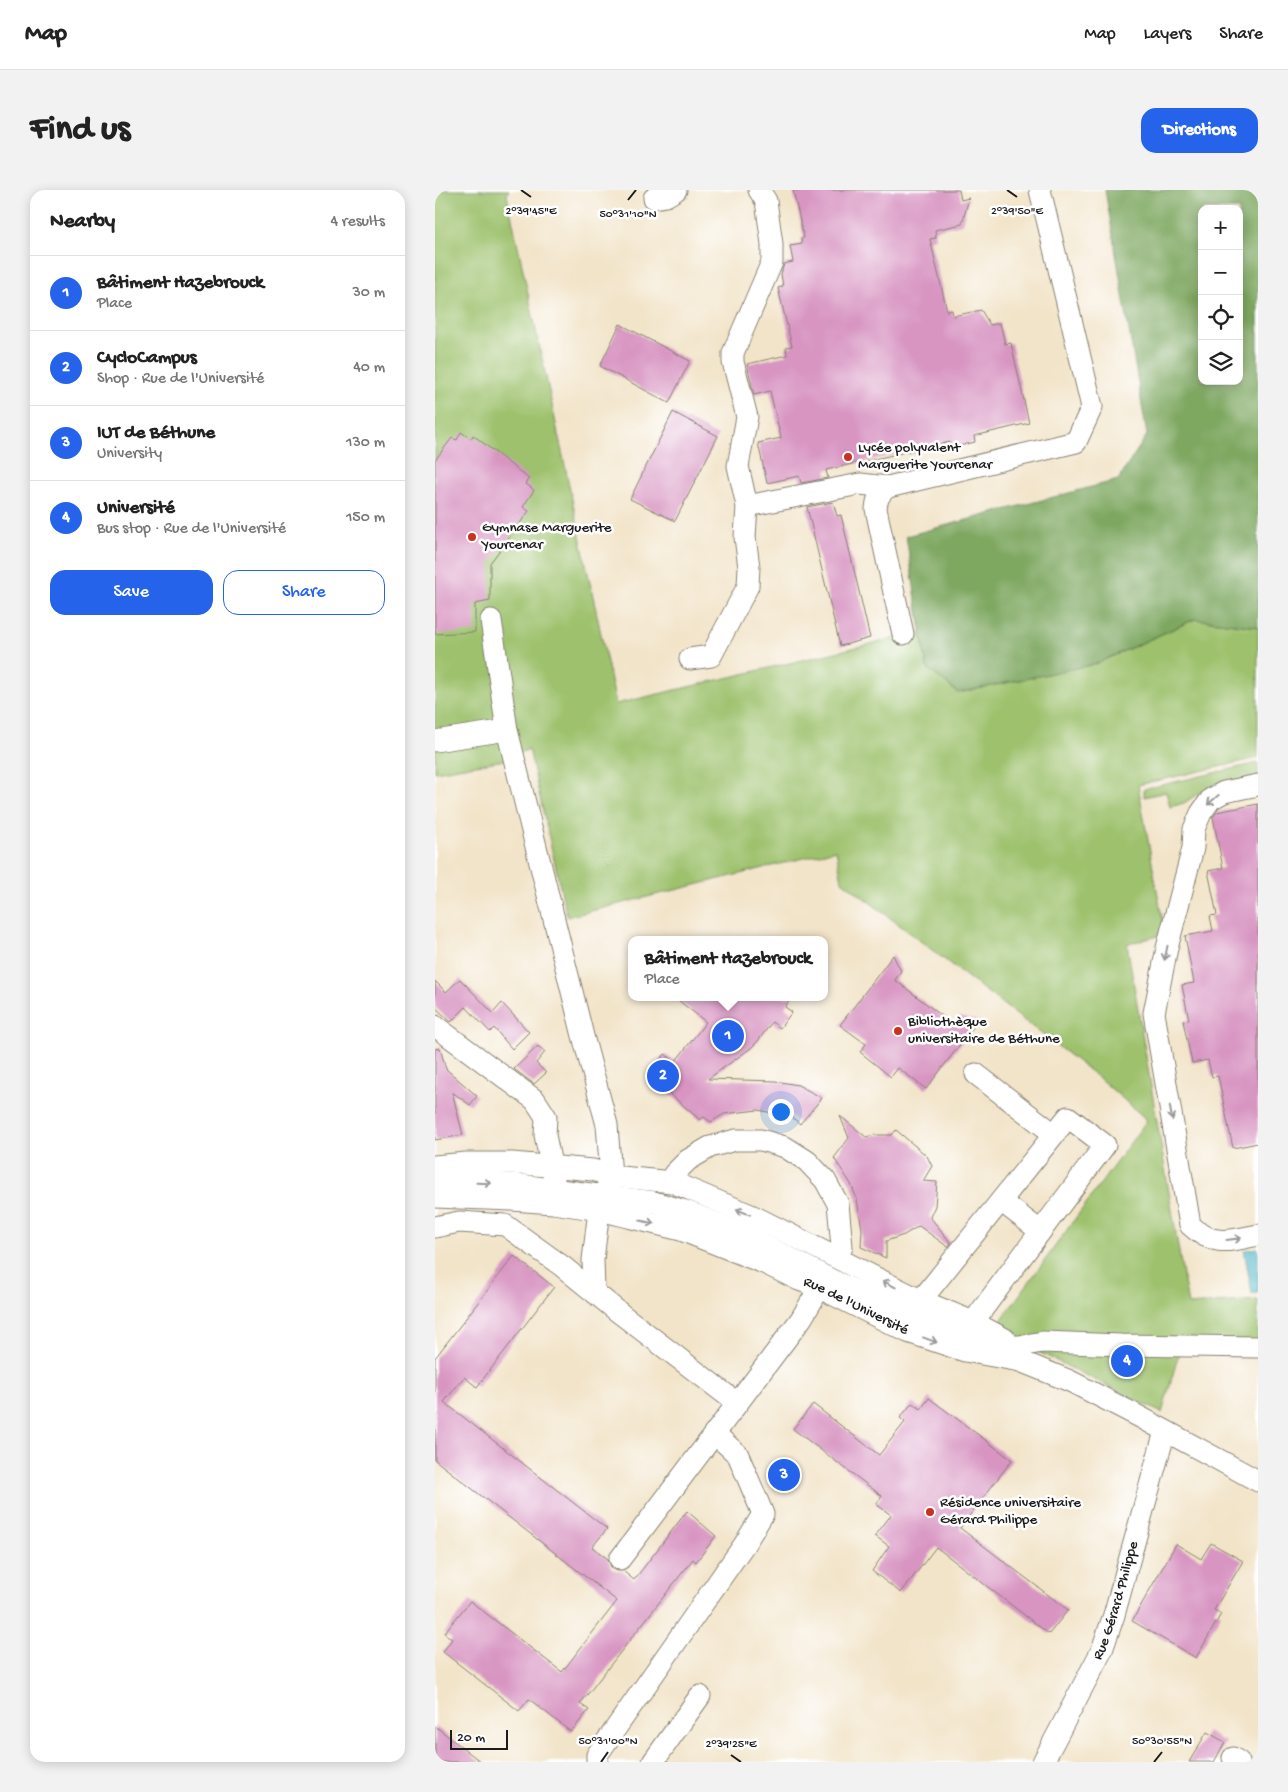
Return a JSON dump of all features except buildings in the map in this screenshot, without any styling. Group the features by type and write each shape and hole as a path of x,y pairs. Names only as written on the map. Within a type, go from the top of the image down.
{"street":[{"path":"654,198 666,196 677,190"},
{"path":"690,659 711,656 748,586 749,566 745,537 747,506 738,466 747,416 733,353 772,262 772,244 766,201 759,190"},
{"path":"747,506 860,484 888,487 1076,442 1092,407 1041,190"},
{"path":"888,487 881,492 876,501 876,509 903,634"},
{"path":"491,620 507,730 607,1125 611,1176 601,1203 593,1260 593,1290"},
{"path":"435,742 507,730"},
{"path":"1258,785 1224,792 1211,799 1201,813 1194,829 1193,848 1167,948 1154,1013 1190,1225 1201,1235 1212,1240 1232,1240 1258,1235"},
{"path":"435,1026 535,1100 546,1117 545,1135 555,1197"},
{"path":"975,1074 1054,1134"},
{"path":"922,1301 1068,1117 1105,1145 973,1322"},
{"path":"672,1182 674,1174 688,1160 710,1147 735,1140 761,1140 785,1147 807,1161 825,1180 837,1204 842,1247 836,1257"},
{"path":"435,1166 513,1163 593,1170 611,1176 672,1182 753,1216 922,1301 973,1322 1019,1346 1070,1381"},
{"path":"611,1176 653,1202 699,1216 746,1235 833,1280 912,1316 973,1340 1005,1346 1043,1342 1103,1345 1258,1347"},
{"path":"435,1181 512,1184 555,1197 601,1203 653,1202"},
{"path":"435,1197 512,1200 555,1197"},
{"path":"1001,1201 1040,1231"},
{"name":"Rue de l'Université","path":"601,1203 681,1230 763,1263 818,1287 908,1332 965,1351 1020,1361 1070,1381 1258,1481"},
{"path":"435,1226 459,1222 505,1225 593,1290 621,1314 737,1403"},
{"path":"620,1559 801,1319 818,1287"},
{"name":"Rue Gérard Philippe","path":"1043,1762 1102,1650 1114,1615 1165,1430"},
{"path":"597,1762 597,1755 744,1545 763,1514 738,1455 714,1433"},
{"path":"653,1762 700,1696"}],"green space":[{"path":"435,190 509,190 507,195 616,704 921,632 927,668 958,693 1095,664 1195,619 1258,627 1258,758 1138,785 1165,934 1127,944 1188,1305 1258,1300 1258,1354 1179,1353 1162,1413 994,1330 1147,1120 1099,1078 842,881 836,850 567,917 529,749 504,760 435,772"},
{"path":"1105,190 1258,190 1258,627 1195,619 1095,664 958,693 927,668 906,536 1118,480 1147,435"},
{"path":"1258,763 1258,776 1207,788 1184,803 1170,807 1166,792 1144,797 1144,789"}],"water":[{"path":"1258,1248 1258,1293 1252,1294 1244,1250"}],"place":[{"name":"Lycée polyvalent Marguerite Yourcenar","path":"848,457"},
{"name":"Gymnase Marguerite Yourcenar","path":"472,537"},
{"name":"Bibliothèque universitaire de Béthune","path":"898,1031"},
{"name":"Bâtiment Hazebrouck","path":"728,1036"},
{"name":"CycloCampus","path":"663,1076"},
{"name":"Université","path":"1127,1361"},
{"name":"IUT de Béthune","path":"784,1475"},
{"name":"Résidence universitaire Gérard Philippe","path":"930,1512"}]}
